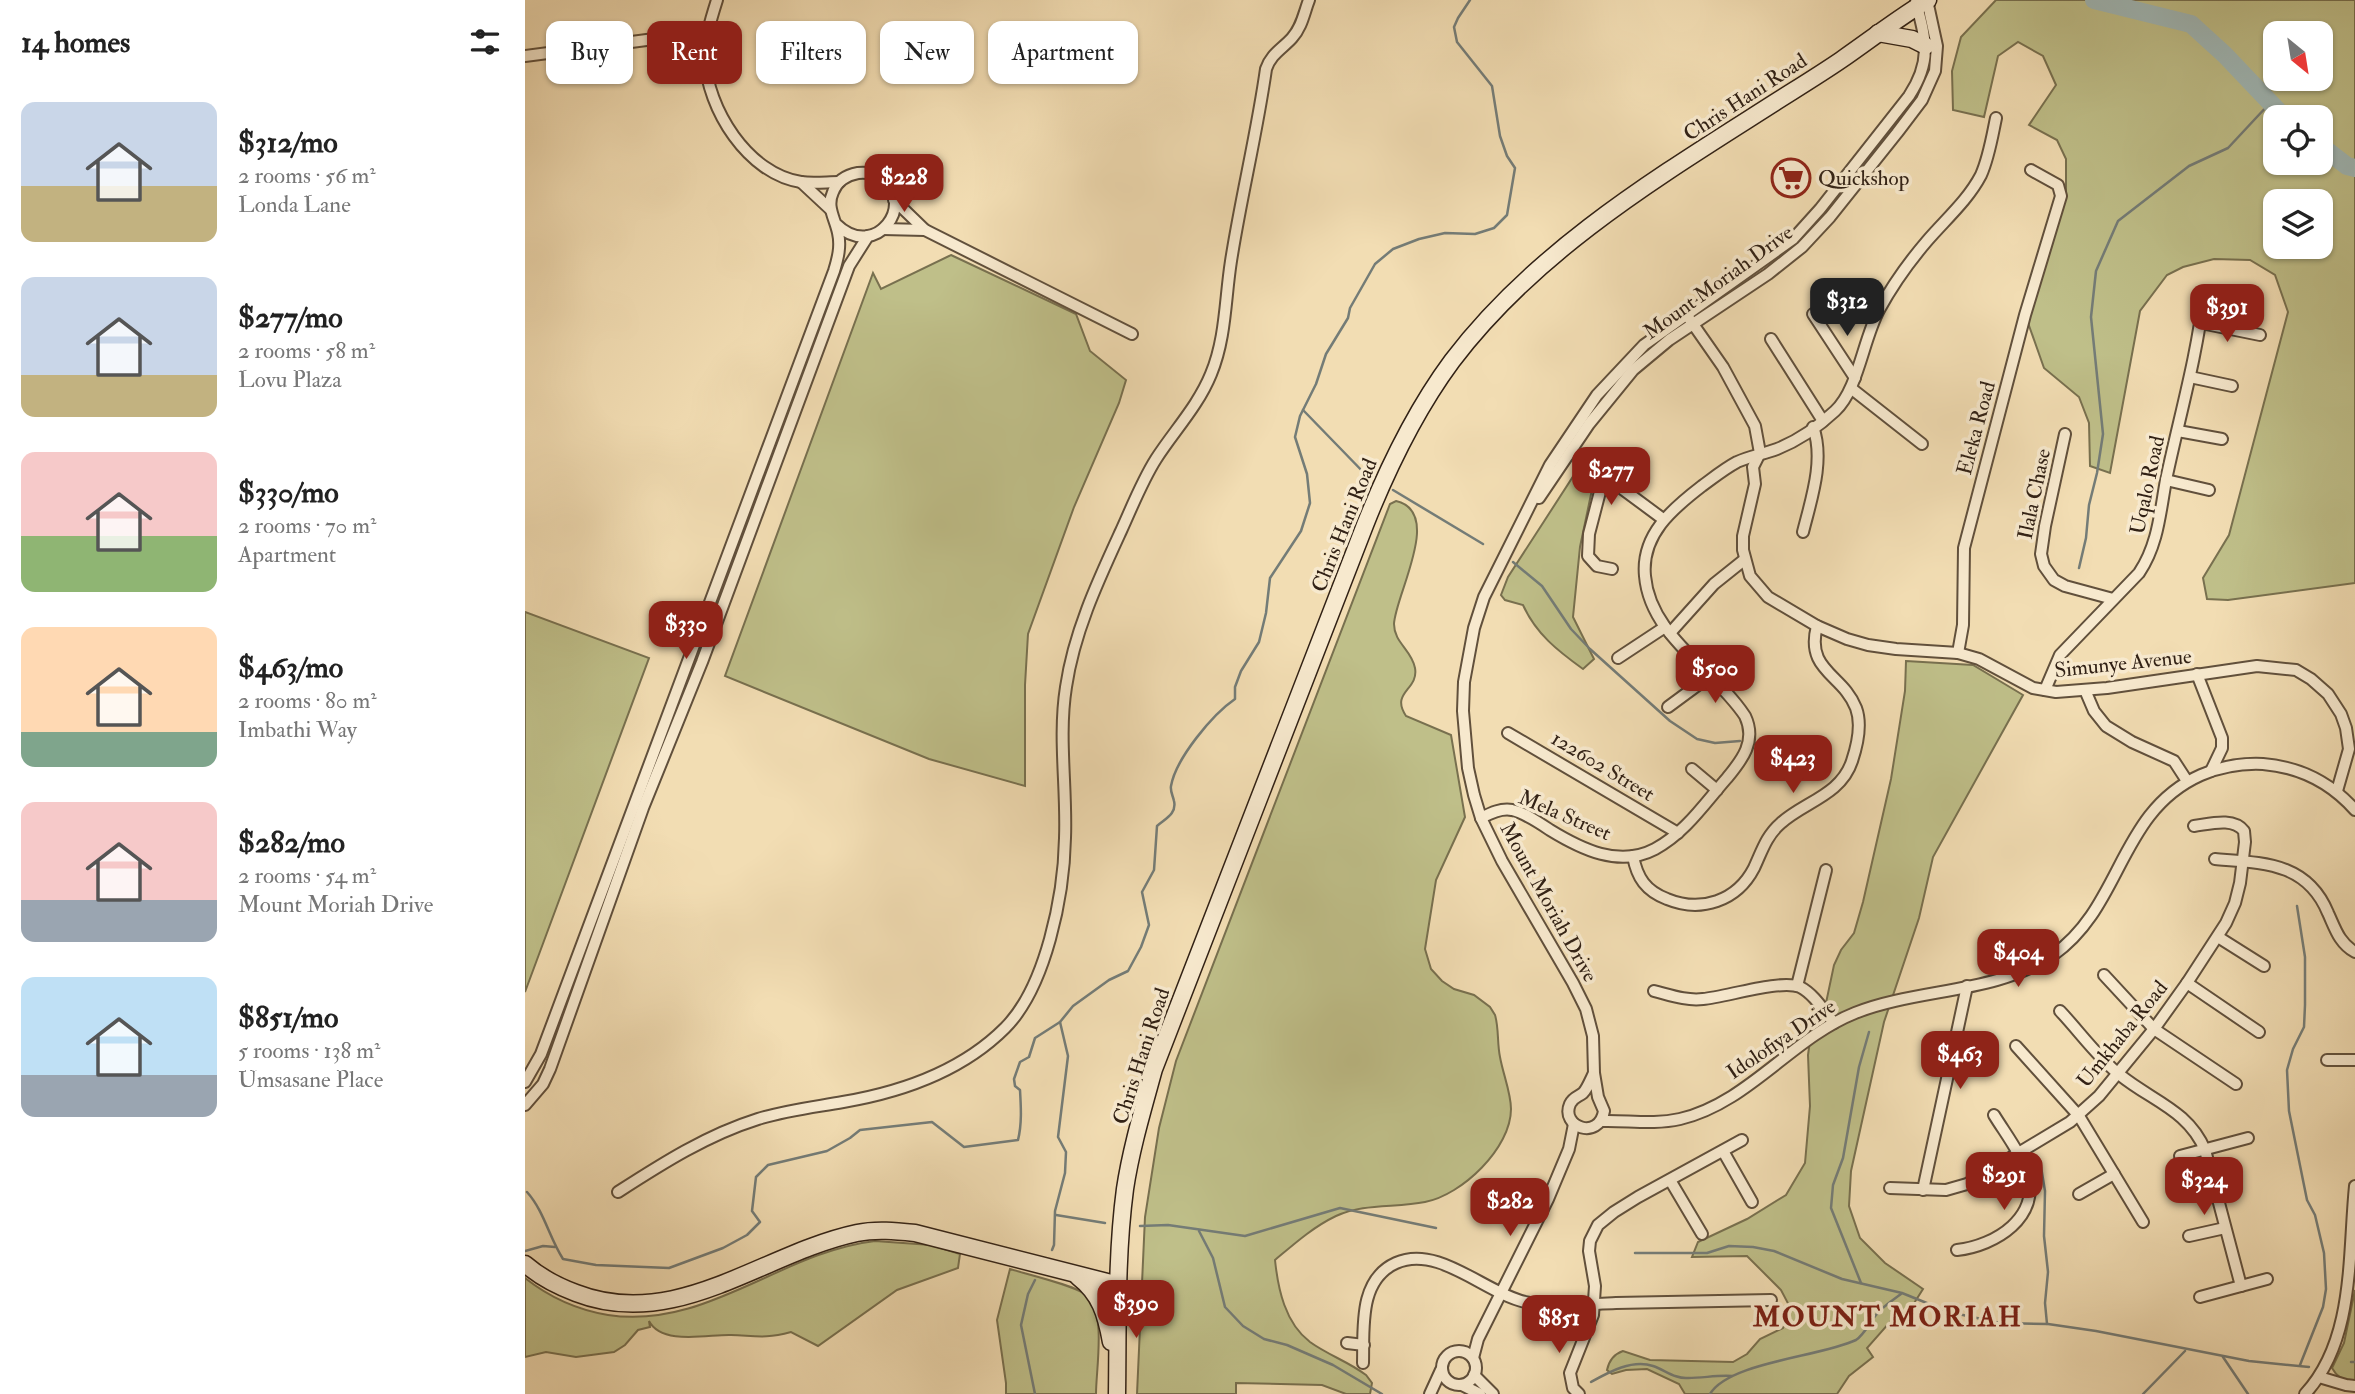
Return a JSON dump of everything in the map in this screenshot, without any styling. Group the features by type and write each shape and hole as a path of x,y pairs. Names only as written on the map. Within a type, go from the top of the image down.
{"main road":[{"name":"Chris Hani Road","path":"1117,1394 1120,1240 1125,1188 1154,1069 1378,493 1405,435 1430,394 1484,323 1563,246 1704,148 1843,59 1923,1"},
{"path":"1878,33 1912,39 1926,46"},
{"path":"525,1264 555,1285 607,1303 668,1301 699,1293 829,1240 860,1232 886,1230 915,1233 1119,1285"},
{"path":"1077,1275 1093,1289 1101,1302 1117,1375"}],"street":[{"path":"710,21 717,0"},
{"path":"618,1192 717,1133 785,1112 845,1102 926,1079 958,1064 987,1044 1025,1002 1040,971 1061,884 1065,841 1063,722 1065,688 1073,653 1090,600 1154,461 1210,378 1219,353 1233,252 1266,69 1270,59 1300,28 1309,0"},
{"name":"Mount Moriah Drive","path":"1601,1121 1594,1073 1593,1036 1586,1009 1502,861 1481,818 1468,768 1463,692 1474,628 1484,597 1551,465 1597,394 1628,359 1686,314 1793,239 1815,215 1917,84 1926,58 1923,1"},
{"name":"Mount Moriah Drive","path":"1528,511 1545,492 1589,424 1633,370 1669,340 1768,274 1802,247 1837,209 1922,100 1931,83 1937,60 1923,1"},
{"path":"525,56 647,40"},
{"path":"525,1082 541,1054 834,271 839,243 830,209 800,182 772,170 753,157 726,125 709,84"},
{"path":"1853,384 1866,340 1893,286 1922,247 1965,199 1981,175 1996,118"},
{"name":"Eleka Road","path":"1958,653 1963,625 1964,548 2025,315 2061,196 2060,188 2053,181 2031,170"},
{"path":"830,209 832,194 839,182 854,173 875,175 891,189 894,200 890,221 883,229"},
{"path":"800,182 839,182"},
{"path":"894,200 925,230 1132,334"},
{"path":"836,224 853,236 867,236 883,229 925,230"},
{"path":"525,1105 543,1084 550,1069 643,807 702,662 849,266 867,236"},
{"name":"Uqalo Road","path":"2045,690 2060,654 2139,573 2149,558 2201,323 2204,294"},
{"path":"1618,658 1667,630 1714,584 1744,560 1743,536 1755,484 1753,467 1760,453 1755,426 1723,367 1686,314"},
{"path":"1813,314 1853,384 1922,444"},
{"path":"2201,323 2260,335"},
{"path":"1771,339 1818,424 1817,469 1803,533"},
{"path":"2189,377 2232,386"},
{"name":"Mela Street","path":"1481,818 1511,810 1586,850 1602,855 1633,856 1654,850 1678,833 1717,790 1741,760 1748,747 1750,733 1745,716 1667,630 1649,599 1644,574 1647,551 1663,519 1678,504 1725,469 1760,453 1778,449 1818,424 1841,406 1853,384"},
{"path":"2178,431 2222,439"},
{"name":"Ilala Chase","path":"2065,434 2045,526 2041,554 2043,566 2054,580 2065,586 2113,599"},
{"path":"2166,481 2209,490"},
{"path":"1612,569 1597,566 1588,556 1589,534 1602,484 1613,482 1663,519"},
{"name":"Simunye Avenue","path":"1744,560 1750,576 1768,597 1818,626 1847,639 1868,645 1958,653 1979,659 2033,688 2069,692 2257,666 2296,670 2328,694 2344,721 2352,748 2337,790"},
{"path":"1633,856 1643,885 1653,892 1686,905 1715,903 1735,892 1748,878 1769,835 1781,822 1842,781 1856,748 1858,719 1851,699 1816,655 1814,639 1818,626"},
{"path":"2197,674 2223,743 2211,771"},
{"path":"1668,707 1710,676"},
{"path":"2085,690 2094,712 2106,726 2144,748 2175,761 2187,781"},
{"name":"122602 Street","path":"1508,733 1678,833"},
{"name":"Idolofiya Drive","path":"1601,1121 1659,1122 1697,1114 1735,1093 1834,1023 1877,1006 2027,970 2074,937 2097,908 2141,824 2163,799 2187,781 2211,771 2241,764 2276,766 2313,776 2337,790 2355,810"},
{"path":"1692,769 1717,790"},
{"name":"Umkhaba Road","path":"1890,1188 1957,1188 2018,1155 2079,1116 2119,1074 2187,983 2218,937 2235,903 2243,862 2245,835 2242,827 2228,822 2194,826"},
{"path":"2215,859 2283,868 2302,876 2318,893 2341,940 2355,952"},
{"path":"1797,986 1826,870"},
{"path":"2218,937 2264,966"},
{"path":"2104,975 2154,1029 2236,1084"},
{"path":"2187,983 2259,1032"},
{"path":"1654,991 1692,1000 1770,987 1797,986 1811,995 1834,1023"},
{"path":"1923,1190 1967,986"},
{"path":"2060,1010 2119,1074 2189,1122 2199,1136 2241,1286"},
{"path":"2016,1046 2079,1116 2143,1223"},
{"path":"2327,1060 2355,1060"},
{"path":"1594,1073 1583,1093 1570,1103 1569,1114 1579,1126 1591,1128 1601,1121"},
{"path":"1583,1093 1600,1101 1623,1120"},
{"path":"1957,1250 1986,1244 2021,1218 2027,1206 2030,1183 2018,1155 1994,1115"},
{"path":"1469,1355 1548,1199 1579,1126"},
{"path":"2180,1156 2248,1138"},
{"path":"1579,1394 1571,1381 1571,1365 1590,1324 1595,1304 1589,1251 1590,1241 1598,1225 1614,1212 1742,1140"},
{"path":"1723,1151 1752,1202"},
{"path":"2079,1194 2114,1174"},
{"path":"1670,1180 1702,1234"},
{"path":"2305,1394 2319,1377 2337,1339 2348,1271 2355,1186"},
{"path":"2189,1236 2225,1228"},
{"path":"1363,1363 1369,1292 1384,1271 1396,1263 1421,1258 1533,1303 1771,1300"},
{"path":"2200,1297 2267,1279"},
{"path":"1347,1343 1364,1345"},
{"path":"1430,1394 1448,1354 1459,1350 1469,1355 1475,1364 1474,1375 1470,1381 1436,1394"},
{"path":"1441,1370 1447,1380 1480,1394"},
{"path":"1474,1375 1493,1394"},
{"path":"2319,1377 2355,1386"}],"green space":[{"path":"1996,0 2355,0 2355,583 2228,600 2207,599 2203,578 2229,535 2288,312 2275,275 2250,260 2214,259 2183,267 2167,275 2140,311 2110,473 2090,466 2089,423 2079,397 2044,368 2027,320 2066,192 2066,159 2057,140 2029,125 2056,85 2043,56 2018,42 1998,56 1984,117 1953,110 1952,71 1961,37"},
{"path":"951,255 1076,314 1090,351 1126,380 1119,403 1074,507 1028,634 1025,786 929,759 725,676 873,273 881,289"},
{"path":"1592,451 1601,462 1594,480 1580,547 1573,617 1594,659 1583,669 1541,633 1523,605 1505,600 1501,595 1508,577"},
{"path":"1396,501 1410,508 1416,521 1417,537 1394,624 1397,636 1415,668 1413,681 1401,701 1402,708 1406,716 1451,735 1465,817 1436,880 1425,949 1431,969 1442,981 1454,989 1474,995 1490,1007 1495,1015 1500,1057 1511,1103 1509,1124 1494,1154 1482,1168 1454,1190 1425,1202 1369,1207 1336,1216 1275,1260 1284,1305 1294,1325 1310,1342 1366,1375 1372,1383 1370,1394 1346,1394 1322,1385 1236,1383 1236,1394 1137,1394 1145,1217 1159,1128 1176,1061 1390,504"},
{"path":"525,612 649,658 525,992"},
{"path":"1906,661 1973,665 2023,695 1933,857 1919,918 1884,1022 1851,1171 1849,1206 1860,1238 1885,1263 1923,1289 1911,1308 1897,1314 1867,1348 1873,1357 1849,1376 1837,1394 1685,1394 1679,1384 1647,1369 1612,1374 1607,1370 1609,1364 1623,1351 1650,1360 1733,1362 1747,1354 1760,1339 1783,1328 1791,1309 1781,1290 1747,1256 1692,1257 1698,1242 1747,1219 1786,1195 1805,1163 1810,1106 1808,1055 1812,1026 1826,1003 1834,965 1854,933 1863,902 1891,779 1905,691"},
{"path":"875,1241 931,1245 960,1254 958,1268 897,1290 818,1346 791,1332 767,1336 675,1336 655,1329 649,1321 650,1327 638,1330 625,1345 614,1352 576,1357 546,1352 525,1357 525,1278 554,1297 586,1310 608,1315 644,1317 711,1301 807,1259"},
{"path":"1010,1269 1063,1284 1088,1296 1097,1316 1099,1343 1096,1394 1006,1394 997,1320"},
{"path":"2355,1290 2355,1380 2348,1380 2339,1376 2332,1368 2344,1343"}],"waterway":[{"path":"527,1192 538,1207 563,1259 596,1265 669,1268 723,1248 747,1235 760,1222 752,1211 756,1177 768,1165 827,1151 860,1130 932,1122 964,1147 1018,1140 1021,1122 1020,1090 1015,1086 1014,1079 1020,1062 1029,1057 1035,1038 1060,1022 1073,1006 1109,980 1128,971 1141,947 1149,925 1142,892 1154,870 1157,826 1170,816 1174,809 1171,788 1174,775 1197,738 1216,715 1235,699 1235,687 1241,671 1259,642 1270,578 1301,531 1310,503 1307,474 1295,437 1300,416 1316,384 1326,354 1348,318 1350,308 1375,264 1393,249 1445,233 1475,234 1494,228 1507,215 1515,168 1507,156 1500,136 1492,86 1457,42 1454,27 1470,0"},
{"path":"2094,0 2191,24 2273,105"},
{"path":"2079,568 2103,434 2091,317 2096,271 2118,221 2189,166 2228,148 2269,104"},
{"path":"2333,155 2347,166 2355,168"},
{"path":"1303,410 1369,478"},
{"path":"1393,490 1483,544"},
{"path":"1513,562 1542,586 1571,629 1590,649 1670,721 1697,739 1715,743 1740,741"},
{"path":"1755,743 1802,747 1829,754"},
{"path":"2297,906 2305,957 2305,1005 2304,1027 2293,1049 2287,1070 2289,1111 2307,1200 2315,1215 2324,1253 2326,1289 2323,1307 2300,1365"},
{"path":"1052,1250 1055,1211 1065,1173 1066,1152 1058,1137 1068,1056 1060,1022"},
{"path":"1861,1283 1831,1208 1833,1185 1843,1158 1859,1067 1869,1032"},
{"path":"2041,1167 2045,1191 2047,1324"},
{"path":"1140,1226 1168,1225 1245,1236 1340,1208 1436,1228"},
{"path":"1056,1215 1105,1223"},
{"path":"1199,1231 1213,1258 1225,1307 1243,1326 1264,1339 1287,1345 1333,1365 1382,1394"},
{"path":"525,1251 543,1246 555,1247"},
{"path":"1635,1253 1707,1253 1729,1246 1753,1247 1774,1251 1842,1279 1902,1293 1949,1312 2000,1323 2048,1324 2096,1331 2249,1361 2309,1367"},
{"path":"1035,1280 1028,1294 1021,1325 1035,1394"},
{"path":"1710,1394 1720,1383 1736,1374 1856,1340 1878,1312 1901,1294"},
{"path":"2143,1394 2185,1351"},
{"path":"2223,1357 2248,1394"},
{"path":"1591,1382 1605,1374 1637,1364 1653,1366 1683,1378 1732,1376"}],"place":[{"name":"Quickshop","path":"1791,178"}],"district":[{"name":"MOUNT MORIAH","path":"1888,1316"}]}
